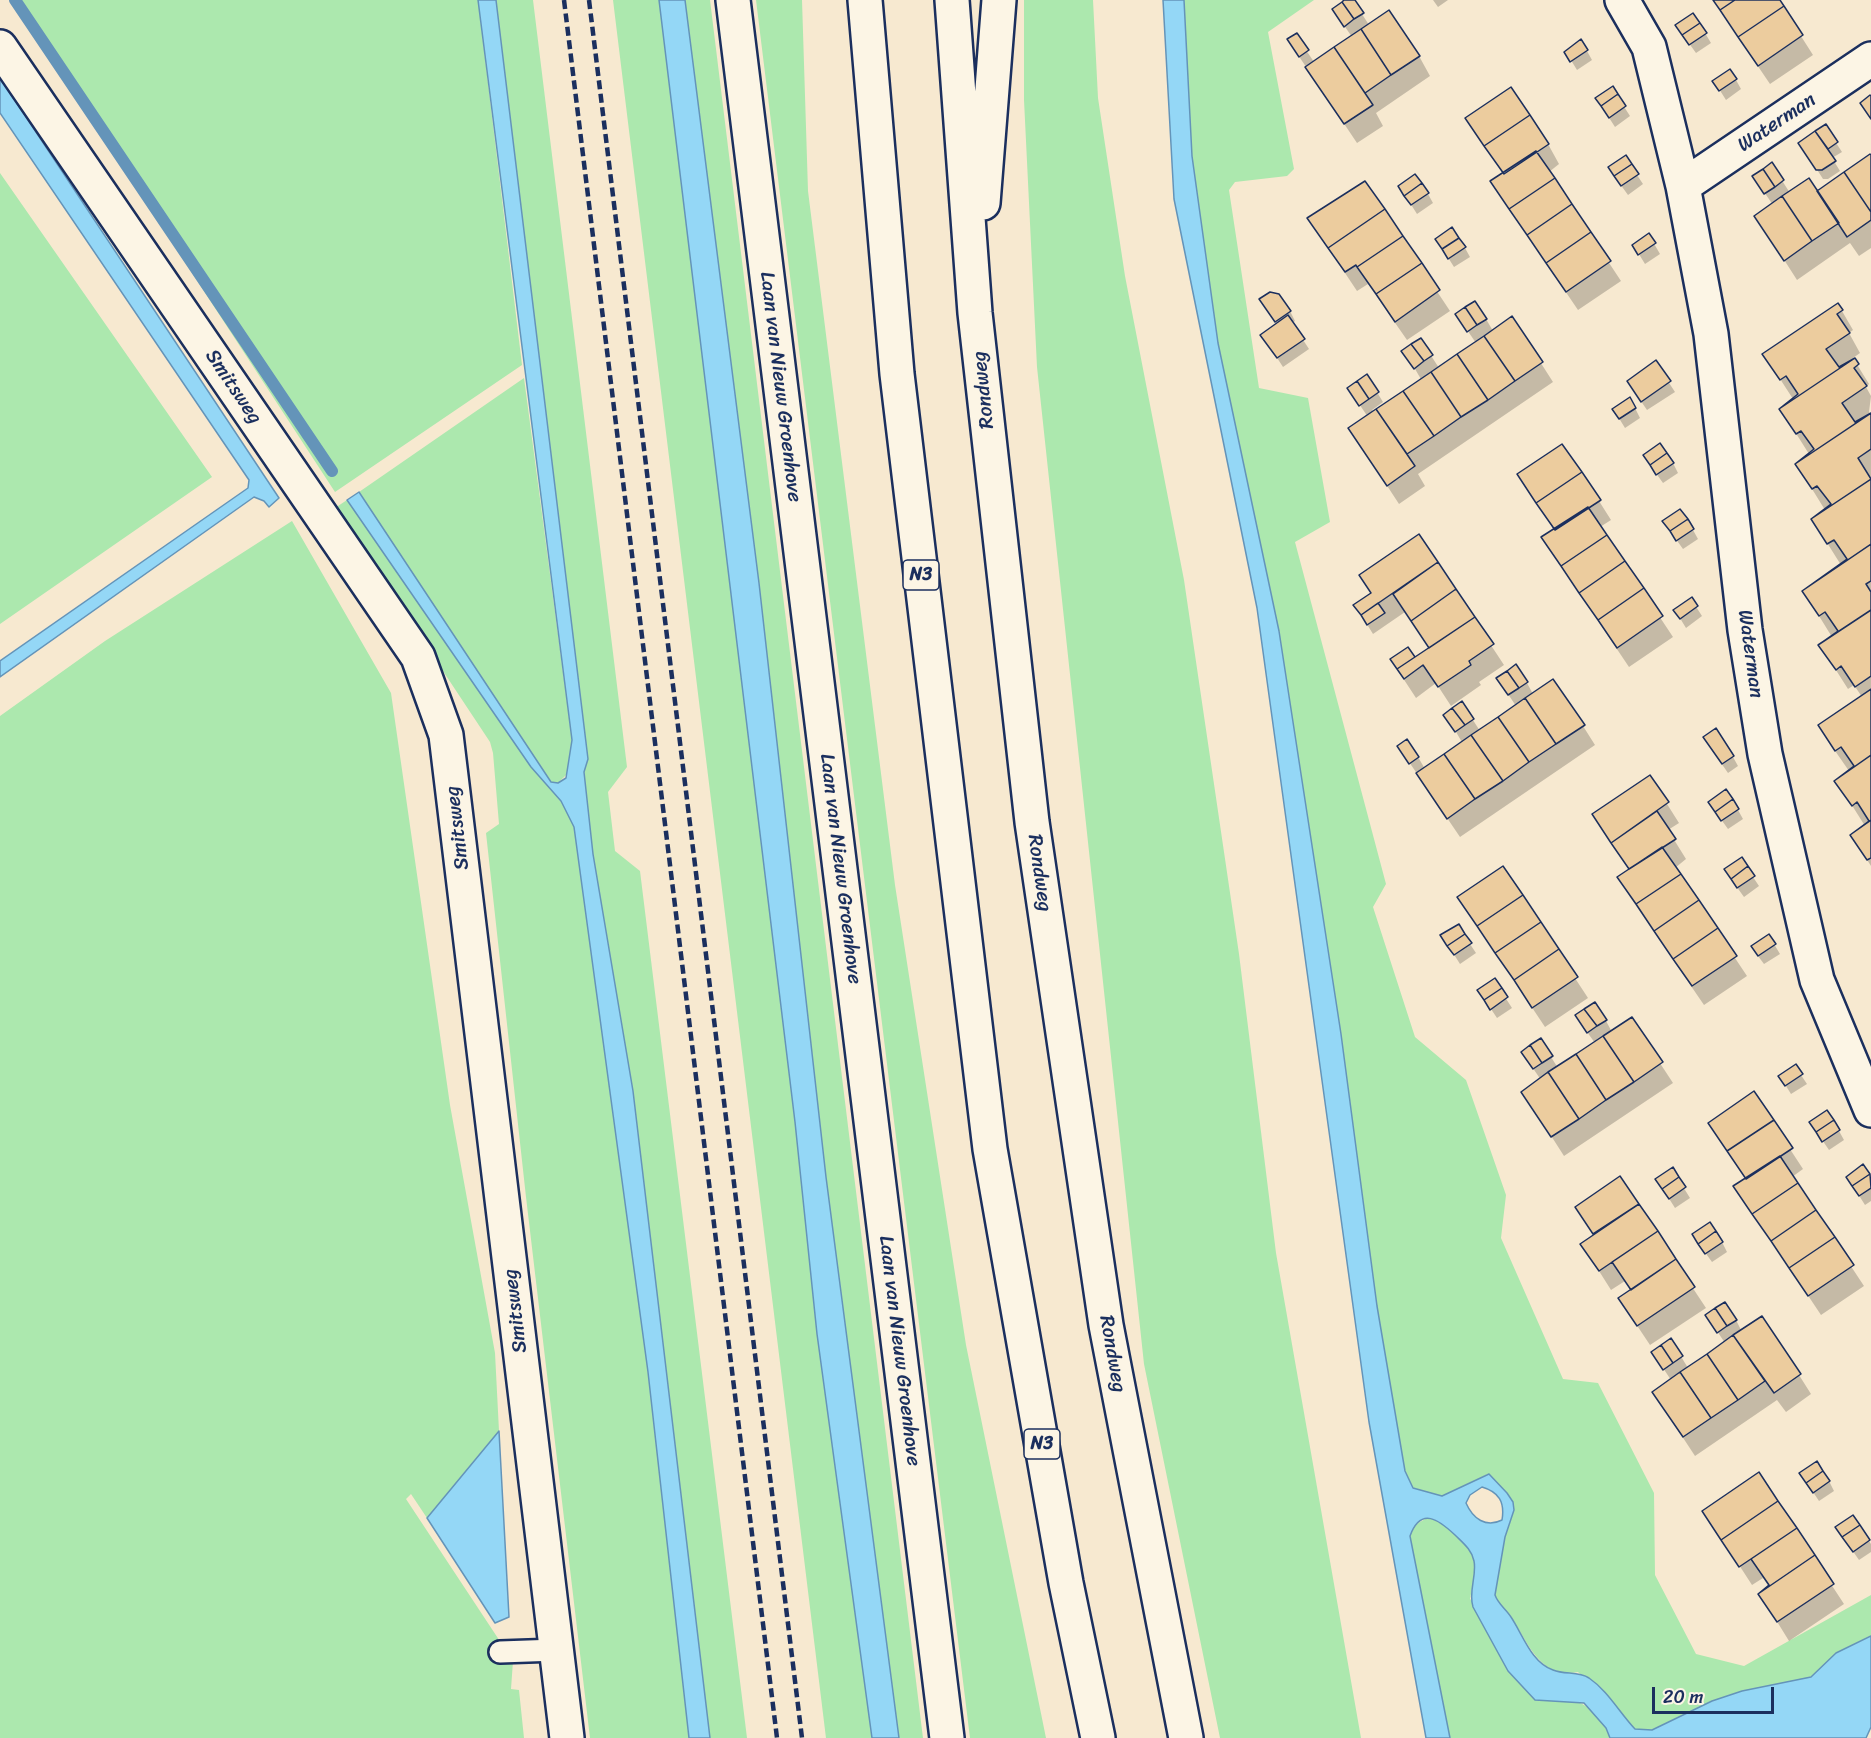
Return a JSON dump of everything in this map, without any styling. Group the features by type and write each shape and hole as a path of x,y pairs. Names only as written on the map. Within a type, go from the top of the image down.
{"main road":[{"name":"Laan van Nieuw Groenhove","path":"733,0 947,1738"},
{"name":"N3","path":"865,0 897,374 990,1149 1066,1583 1098,1738"},
{"name":"Rondweg","path":"952,0 975,313 1032,822 1104,1314 1186,1738"},
{"path":"975,313 999,0"},
{"name":"Waterman","path":"1622,0 1649,46 1683,186 1711,334 1745,630 1765,754 1817,980 1871,1110"},
{"name":"Smitsweg","path":"0,47 418,657 446,735 567,1738"},
{"name":"Waterman","path":"1683,186 1871,59"}],"lane":[{"path":"500,1652 557,1650"}],"green space":[{"path":"14,0 478,0 522,365 335,492"},
{"path":"496,0 533,0 627,767 608,792 615,851 640,871 747,1738 710,1738 633,1091 593,854 584,772 588,759"},
{"path":"613,0 659,0 795,1122 817,1334 872,1738 826,1738"},
{"path":"685,0 710,0 923,1738 899,1738 826,1177 759,583"},
{"path":"756,0 802,0 808,191 895,885 966,1345 1046,1738 970,1738"},
{"path":"1024,0 1093,0 1098,98 1125,276 1184,580 1239,954 1276,1253 1361,1738 1220,1738 1144,1364 1037,367 1024,100"},
{"path":"1184,0 1314,0 1268,32 1294,169 1287,176 1235,182 1229,190 1259,388 1308,398 1330,522 1295,542 1386,884 1373,907 1415,1037 1466,1080 1506,1195 1501,1238 1563,1379 1598,1383 1654,1493 1655,1575 1696,1654 1744,1666 1871,1595 1871,1636 1836,1653 1812,1677 1742,1691 1712,1701 1652,1730 1635,1729 1578,1672 1565,1673 1545,1665 1498,1601 1495,1595 1505,1537 1514,1510 1507,1493 1488,1474 1442,1496 1413,1488 1405,1471 1377,1306 1341,1034 1279,631 1218,343 1192,156"},
{"path":"0,173 212,477 0,624"},
{"path":"524,378 572,740 568,773 558,783 551,782 359,492"},
{"path":"347,500 531,767 561,801 574,827 648,1372 689,1738 590,1738 526,1197 486,833 499,824 493,753 490,742 335,508"},
{"path":"292,521 391,693 450,1105 495,1353 499,1431 427,1518 411,1494 406,1499 513,1661 511,1689 519,1690 524,1738 0,1738 0,716 105,641"},
{"path":"1427,1518 1449,1528 1472,1554 1474,1580 1470,1599 1574,1701 1586,1706 1596,1715 1605,1726 1610,1738 1450,1738 1410,1536 1413,1526"}],"water":[{"path":"478,0 496,0 588,759 584,772 593,854 633,1091 710,1738 689,1738 648,1372 574,827 561,801 531,767 347,500 359,492 551,782 558,783 566,778 572,740"},
{"path":"659,0 685,0 759,583 826,1177 899,1738 872,1738 817,1334 795,1122"},
{"path":"1163,0 1184,0 1192,156 1218,343 1279,631 1341,1034 1377,1306 1405,1471 1413,1488 1442,1496 1489,1474 1507,1493 1513,1502 1514,1510 1505,1537 1496,1598 1539,1661 1553,1670 1589,1678 1608,1695 1635,1729 1652,1730 1712,1701 1742,1691 1811,1677 1836,1653 1871,1636 1871,1727 1866,1738 1610,1738 1606,1728 1584,1703 1535,1700 1508,1671 1473,1607 1471,1596 1475,1567 1471,1553 1443,1525 1431,1519 1425,1519 1419,1521 1410,1536 1450,1738 1426,1738 1369,1422 1257,608 1174,199","holes":["1482,1487 1493,1492 1500,1499 1503,1508 1502,1520 1485,1522 1472,1514 1466,1503 1470,1495"]},
{"path":"0,78 279,498 269,507 264,501 254,497 0,677 0,661 248,488 249,480 0,113"},
{"path":"499,1431 509,1617 495,1623 427,1518"}],"building":[{"path":"1355,0 1364,13 1354,19 1342,2"},
{"path":"1713,0 1735,0 1720,10"},
{"path":"1735,0 1780,0 1784,6 1738,37 1720,10"},
{"path":"1342,2 1354,19 1344,27 1332,9"},
{"path":"1784,6 1803,35 1758,66 1738,37"},
{"path":"1389,10 1420,56 1391,75 1361,29"},
{"path":"1693,13 1700,23 1682,35 1675,25"},
{"path":"1700,23 1707,33 1689,45 1682,35"},
{"path":"1361,29 1391,75 1365,93 1334,47"},
{"path":"1297,33 1309,50 1299,57 1287,39"},
{"path":"1581,39 1588,50 1570,62 1564,52"},
{"path":"1334,47 1373,105 1344,124 1305,67"},
{"path":"1730,69 1737,79 1719,91 1712,81"},
{"path":"1613,86 1618,94 1601,106 1595,98"},
{"path":"1511,87 1530,115 1484,146 1465,118"},
{"path":"1618,94 1626,106 1609,118 1601,106"},
{"path":"1871,96 1871,119 1860,103"},
{"path":"1530,115 1549,144 1504,174 1484,146"},
{"path":"1826,124 1838,142 1828,149 1815,131"},
{"path":"1815,131 1836,161 1822,170 1816,170 1798,143"},
{"path":"1536,151 1555,178 1509,209 1490,181"},
{"path":"1626,155 1632,164 1614,176 1608,167"},
{"path":"1871,155 1871,212 1844,172"},
{"path":"1772,162 1784,180 1775,187 1763,169"},
{"path":"1632,164 1639,174 1621,186 1614,176"},
{"path":"1763,169 1775,187 1764,194 1752,176"},
{"path":"1844,172 1871,212 1871,220 1847,237 1817,191"},
{"path":"1415,174 1422,183 1404,196 1398,186"},
{"path":"1555,178 1572,204 1527,235 1509,209"},
{"path":"1809,178 1839,223 1812,241 1782,196"},
{"path":"1365,181 1385,209 1328,248 1307,218"},
{"path":"1422,183 1429,193 1411,205 1404,196"},
{"path":"1782,196 1812,241 1784,261 1754,216"},
{"path":"1572,204 1591,232 1546,263 1527,235"},
{"path":"1385,209 1403,236 1357,267 1356,265 1345,272 1328,248"},
{"path":"1452,227 1459,238 1442,249 1435,239"},
{"path":"1591,232 1611,261 1566,292 1546,263"},
{"path":"1649,233 1656,243 1638,255 1632,245"},
{"path":"1403,236 1422,263 1376,294 1357,267"},
{"path":"1459,238 1466,247 1448,259 1442,249"},
{"path":"1422,263 1440,290 1395,322 1376,294"},
{"path":"1270,292 1279,294 1291,311 1275,322 1259,299"},
{"path":"1475,301 1487,319 1477,325 1465,307"},
{"path":"1838,303 1843,310 1837,314 1850,333 1826,349 1839,367 1855,358 1779,409 1798,394 1786,376 1780,380 1762,354"},
{"path":"1465,307 1477,325 1467,332 1455,314"},
{"path":"1288,315 1305,339 1277,358 1260,335"},
{"path":"1512,316 1543,362 1515,381 1484,336"},
{"path":"1484,336 1515,381 1488,400 1457,354"},
{"path":"1421,338 1433,355 1424,361 1411,344"},
{"path":"1411,344 1424,361 1414,369 1401,351"},
{"path":"1457,354 1488,400 1461,417 1431,372"},
{"path":"1855,358 1859,364 1854,368 1867,386 1842,403 1855,422 1871,413 1795,464 1814,449 1801,431 1796,434 1779,409"},
{"path":"1656,360 1671,381 1641,402 1627,381"},
{"path":"1431,372 1461,417 1434,436 1403,391"},
{"path":"1367,374 1379,392 1369,399 1357,381"},
{"path":"1357,381 1369,399 1359,406 1347,388"},
{"path":"1403,391 1434,436 1407,454 1376,409"},
{"path":"1630,397 1636,408 1619,419 1612,409"},
{"path":"1376,409 1415,466 1387,486 1348,428"},
{"path":"1871,413 1871,449 1858,458 1871,479 1811,519 1831,504 1817,486 1812,489 1795,464"},
{"path":"1660,443 1667,453 1650,465 1643,455"},
{"path":"1562,444 1582,472 1536,503 1517,474"},
{"path":"1667,453 1674,463 1656,475 1650,465"},
{"path":"1582,472 1601,500 1555,530 1536,503"},
{"path":"1871,479 1871,544 1802,591 1847,559 1834,540 1827,544 1811,519"},
{"path":"1588,507 1607,535 1561,566 1541,537"},
{"path":"1680,509 1688,519 1670,531 1662,521"},
{"path":"1688,519 1694,529 1676,541 1670,531"},
{"path":"1419,534 1438,562 1361,615 1353,605 1371,593 1359,575"},
{"path":"1607,535 1625,561 1579,593 1561,566"},
{"path":"1871,544 1871,581 1866,584 1871,592 1871,610 1818,645 1838,631 1825,612 1819,616 1802,591"},
{"path":"1625,561 1644,588 1598,620 1579,593"},
{"path":"1438,562 1456,589 1411,621 1393,594"},
{"path":"1644,588 1663,616 1617,648 1598,620"},
{"path":"1456,589 1475,617 1429,648 1411,621"},
{"path":"1692,597 1698,606 1680,619 1673,610"},
{"path":"1378,603 1385,613 1367,625 1361,615"},
{"path":"1871,610 1871,676 1855,687 1841,666 1836,670 1818,645"},
{"path":"1475,617 1494,644 1469,661 1471,665 1438,687 1423,665 1404,679 1397,669"},
{"path":"1408,647 1415,657 1397,669 1390,659"},
{"path":"1516,664 1528,682 1519,688 1507,671"},
{"path":"1507,671 1519,688 1508,695 1496,678"},
{"path":"1553,679 1585,725 1556,744 1525,698"},
{"path":"1871,689 1871,755 1834,781 1854,766 1841,747 1835,751 1818,725"},
{"path":"1525,698 1556,744 1529,762 1498,717"},
{"path":"1462,701 1474,719 1465,725 1452,708"},
{"path":"1452,708 1465,725 1455,732 1443,715"},
{"path":"1498,717 1529,762 1503,781 1471,735"},
{"path":"1716,728 1734,756 1722,764 1703,737"},
{"path":"1471,735 1503,781 1475,799 1444,754"},
{"path":"1407,739 1419,757 1409,764 1397,746"},
{"path":"1444,754 1475,799 1447,819 1416,773"},
{"path":"1871,755 1871,820 1850,835 1869,821 1857,802 1852,806 1834,781"},
{"path":"1650,775 1669,802 1611,843 1592,814"},
{"path":"1726,789 1733,799 1715,812 1708,802"},
{"path":"1733,799 1739,809 1721,821 1715,812"},
{"path":"1657,811 1676,839 1629,869 1611,843"},
{"path":"1871,820 1871,858 1867,860 1850,835"},
{"path":"1662,847 1681,874 1636,904 1617,877"},
{"path":"1742,857 1748,866 1731,879 1724,869"},
{"path":"1503,866 1523,895 1477,926 1457,897"},
{"path":"1748,866 1755,876 1737,888 1731,879"},
{"path":"1681,874 1699,900 1654,931 1636,904"},
{"path":"1523,895 1541,922 1495,953 1477,926"},
{"path":"1699,900 1718,928 1673,959 1654,931"},
{"path":"1541,922 1559,949 1514,980 1495,953"},
{"path":"1459,924 1465,934 1447,946 1440,935"},
{"path":"1718,928 1737,956 1692,986 1673,959"},
{"path":"1465,934 1472,943 1454,955 1447,946"},
{"path":"1769,934 1776,944 1758,956 1751,946"},
{"path":"1559,949 1578,977 1532,1008 1514,980"},
{"path":"1495,978 1502,988 1484,1000 1477,990"},
{"path":"1502,988 1508,997 1490,1010 1484,1000"},
{"path":"1595,1002 1607,1020 1597,1026 1584,1009"},
{"path":"1584,1009 1597,1026 1587,1033 1575,1015"},
{"path":"1632,1017 1663,1062 1634,1082 1603,1036"},
{"path":"1603,1036 1634,1082 1606,1100 1576,1054"},
{"path":"1541,1038 1553,1056 1542,1063 1530,1045"},
{"path":"1530,1045 1542,1063 1533,1069 1521,1052"},
{"path":"1576,1054 1606,1100 1579,1119 1548,1072"},
{"path":"1796,1064 1803,1074 1785,1086 1778,1076"},
{"path":"1548,1072 1579,1119 1551,1137 1521,1092"},
{"path":"1754,1091 1774,1120 1727,1151 1708,1123"},
{"path":"1827,1110 1834,1120 1816,1132 1809,1122"},
{"path":"1774,1120 1793,1148 1746,1179 1727,1151"},
{"path":"1834,1120 1840,1130 1822,1142 1816,1132"},
{"path":"1780,1156 1798,1183 1752,1214 1733,1186"},
{"path":"1863,1164 1870,1174 1852,1186 1846,1177"},
{"path":"1673,1167 1679,1177 1662,1189 1655,1179"},
{"path":"1870,1174 1871,1188 1859,1196 1852,1186"},
{"path":"1620,1176 1639,1204 1593,1234 1575,1207"},
{"path":"1679,1177 1686,1187 1669,1199 1662,1189"},
{"path":"1798,1183 1816,1210 1771,1241 1752,1214"},
{"path":"1639,1204 1658,1231 1599,1271 1580,1244"},
{"path":"1816,1210 1835,1237 1789,1268 1771,1241"},
{"path":"1710,1222 1716,1231 1698,1244 1692,1234"},
{"path":"1658,1231 1676,1259 1631,1290 1612,1262"},
{"path":"1716,1231 1723,1242 1705,1254 1698,1244"},
{"path":"1835,1237 1854,1265 1808,1296 1789,1268"},
{"path":"1676,1259 1695,1287 1637,1326 1618,1298"},
{"path":"1725,1302 1737,1320 1727,1326 1715,1308"},
{"path":"1715,1308 1727,1326 1717,1333 1705,1315"},
{"path":"1762,1316 1801,1374 1774,1393 1733,1335"},
{"path":"1733,1335 1765,1381 1738,1400 1707,1354"},
{"path":"1671,1338 1683,1356 1673,1363 1661,1345"},
{"path":"1661,1345 1673,1363 1663,1370 1651,1352"},
{"path":"1707,1354 1738,1400 1711,1418 1680,1372"},
{"path":"1680,1372 1711,1418 1683,1437 1652,1392"},
{"path":"1817,1461 1823,1471 1806,1483 1799,1473"},
{"path":"1823,1471 1830,1481 1813,1493 1806,1483"},
{"path":"1759,1472 1778,1501 1721,1540 1702,1511"},
{"path":"1778,1501 1797,1528 1739,1567 1721,1540"},
{"path":"1853,1515 1860,1525 1842,1537 1835,1527"},
{"path":"1860,1525 1870,1540 1853,1552 1842,1537"},
{"path":"1797,1528 1815,1555 1758,1594 1769,1585 1751,1559"},
{"path":"1815,1555 1834,1584 1777,1622 1758,1594"}],"waterway":[{"path":"15,0 332,471"}],"railway":[{"path":"564,0 777,1738"},
{"path":"589,0 802,1738"}]}
